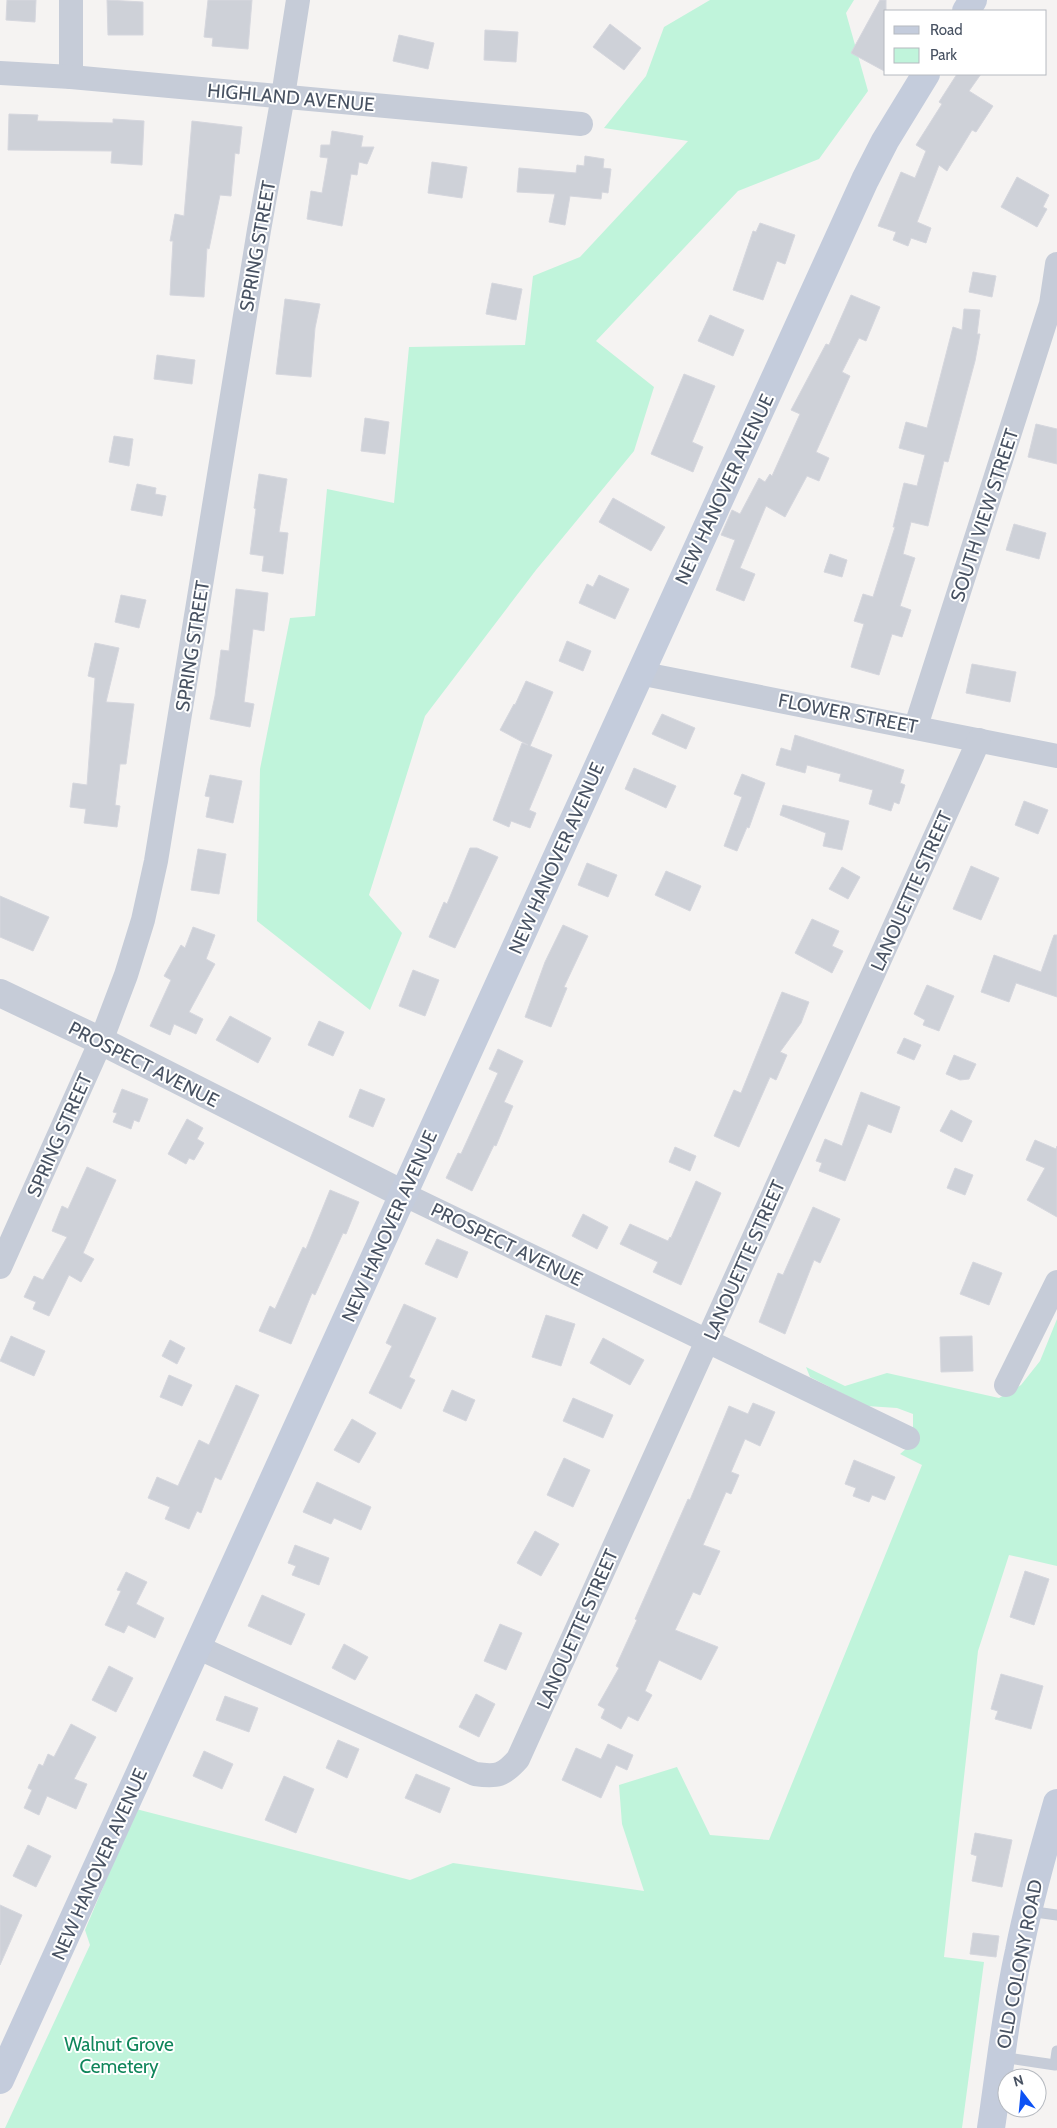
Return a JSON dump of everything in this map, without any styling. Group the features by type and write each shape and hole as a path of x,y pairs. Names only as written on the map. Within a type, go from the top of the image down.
{"main road":[{"name":"NEW HANOVER AVENUE","path":"0,2080 865,180 885,140 925,75"},
{"name":"OLD COLONY ROAD","path":"991,2128 1018,1951 1057,1803"}],"street":[{"path":"71,0 72,77"},
{"name":"SPRING STREET","path":"0,1267 101,1041 126,975 156,861 298,0"},
{"name":"HIGHLAND AVENUE","path":"0,73 72,77 581,124"},
{"name":"SOUTH VIEW STREET","path":"916,726 1051,304 1057,264"},
{"name":"FLOWER STREET","path":"639,673 916,726 1057,756"},
{"name":"LANOUETTE STREET","path":"197,1647 475,1774 488,1776 502,1774 518,1759 979,740"},
{"name":"PROSPECT AVENUE","path":"0,993 101,1041 403,1194 908,1438"},
{"path":"1006,1386 1057,1282"}],"lane":[{"path":"1028,1911 1057,1915"},
{"path":"1001,2058 1055,2065 1057,2051"}],"green space":[{"path":"710,0 854,0 846,13 868,91 819,159 738,191 596,341 654,387 634,451 536,570 425,716 369,895 402,933 370,1010 257,921 260,769 290,618 315,616 327,489 394,503 409,347 525,345 533,276 580,257 688,141 604,128 646,76 664,27"},
{"name":"Walnut Grove Cemetery","path":"1057,1319 1057,1566 1009,1555 978,1651 944,1957 984,1962 962,2128 5,2128 90,1945 85,1930 136,1809 410,1880 453,1863 644,1891 622,1824 619,1785 677,1767 710,1835 769,1840 922,1465 900,1454 913,1443 913,1414 897,1408 867,1406 810,1377 806,1367 845,1386 887,1373 999,1398 1021,1385 1040,1361"}],"building":[{"path":"7,0 36,0 35,22 6,20"},
{"path":"107,0 143,2 143,35 108,35"},
{"path":"208,0 252,0 248,49 212,46 213,38 204,37"},
{"path":"880,0 886,0 886,10 884,10 884,71 851,53"},
{"path":"610,24 641,48 624,70 593,47"},
{"path":"485,30 518,32 516,62 484,60"},
{"path":"399,35 434,43 428,69 393,61"},
{"path":"956,75 980,75 969,91 993,106 976,132 972,130 947,171 939,165 917,222 931,228 926,243 911,238 908,246 893,240 896,232 878,226 901,172 915,178 926,151 916,145 942,104 939,102"},
{"path":"9,114 38,115 37,121 113,123 113,119 144,121 142,165 111,163 112,151 8,150"},
{"path":"192,121 242,127 239,154 235,153 231,196 220,195 209,249 207,248 204,297 170,295 173,241 170,241 175,214 184,216"},
{"path":"332,131 363,136 361,147 374,147 367,164 359,162 357,175 351,174 342,226 307,219 311,191 322,193 328,158 320,157 321,145 330,145"},
{"path":"585,156 604,159 603,168 611,169 608,193 602,192 601,199 570,196 565,225 549,222 555,194 517,192 519,168 576,173 577,165 584,166"},
{"path":"432,162 467,167 462,198 428,193"},
{"path":"1017,177 1049,195 1043,207 1047,209 1037,227 1001,207"},
{"path":"760,223 795,235 785,264 777,261 763,300 733,290 753,231 756,232"},
{"path":"973,272 996,276 992,297 969,292"},
{"path":"492,283 522,289 516,320 486,314"},
{"path":"851,295 880,307 866,341 859,338 842,372 850,376 816,452 829,458 819,481 807,476 785,517 766,506 740,568 755,574 744,601 716,590 735,540 721,535 732,510 740,514 759,478 765,482 770,474 772,476 800,414 791,410 826,344 829,345"},
{"path":"285,299 320,304 315,328 311,377 276,374"},
{"path":"964,309 980,310 977,334 980,334 975,361 948,462 944,461 928,526 911,522 903,554 915,558 900,606 911,610 902,637 892,634 879,675 851,667 864,624 854,621 863,594 873,597 895,527 893,527 904,483 917,486 925,455 899,448 906,422 927,428 953,327 962,330"},
{"path":"710,315 744,330 733,356 698,341"},
{"path":"157,355 195,360 192,384 154,379"},
{"path":"684,374 715,386 692,442 703,447 693,472 651,454"},
{"path":"365,418 389,422 385,454 361,451"},
{"path":"1036,424 1057,429 1057,464 1028,457"},
{"path":"114,436 133,439 129,466 109,462"},
{"path":"259,474 287,479 279,532 288,533 283,574 262,571 264,556 250,554"},
{"path":"137,484 156,488 155,494 166,496 162,516 131,510"},
{"path":"613,498 665,527 651,551 599,522"},
{"path":"1014,524 1046,533 1039,559 1006,550"},
{"path":"830,554 847,560 842,577 824,572"},
{"path":"599,575 629,589 615,619 579,603 587,584 593,587"},
{"path":"236,589 268,593 264,631 253,629 244,702 254,704 250,727 210,719 221,650 229,651"},
{"path":"121,595 146,600 139,628 115,622"},
{"path":"567,641 591,651 583,671 559,661"},
{"path":"95,643 119,648 106,702 134,704 126,764 120,764 115,805 120,806 117,827 84,823 86,809 70,807 73,783 87,785 95,678 88,676"},
{"path":"972,664 1016,672 1010,702 966,693"},
{"path":"526,681 553,692 530,746 552,755 529,810 536,813 530,828 511,821 509,827 493,820 522,743 528,745 500,730 515,705"},
{"path":"662,714 695,728 686,749 652,734"},
{"path":"795,735 904,770 900,783 905,785 899,804 894,802 891,811 869,804 873,790 839,781 841,774 807,765 805,773 776,765 781,748 791,751"},
{"path":"634,768 676,786 666,808 625,789"},
{"path":"742,774 765,783 749,828 747,827 737,851 724,846 742,797 734,794"},
{"path":"210,775 242,781 233,823 206,817 210,797 205,796"},
{"path":"1024,801 1048,810 1038,834 1015,825"},
{"path":"783,805 849,821 842,850 823,846 826,833 780,815"},
{"path":"470,848 477,848 498,857 455,948 429,937 444,902 447,904"},
{"path":"198,849 226,854 219,894 191,890"},
{"path":"587,863 617,875 608,897 578,885"},
{"path":"971,866 999,878 981,920 953,909"},
{"path":"842,867 860,877 848,899 829,889"},
{"path":"666,871 701,886 690,911 655,895"},
{"path":"0,896 49,917 33,951 0,937"},
{"path":"812,919 839,931 832,946 843,951 832,973 795,953"},
{"path":"563,925 588,936 564,987 567,988 551,1027 525,1017 545,962"},
{"path":"193,927 215,935 206,959 215,964 189,1012 203,1019 196,1034 174,1024 170,1035 150,1026 171,980 164,976 181,945 185,948"},
{"path":"1054,935 1057,935 1057,997 1016,983 1009,1002 981,992 994,955 1041,972"},
{"path":"413,970 439,980 425,1016 399,1006"},
{"path":"927,985 954,996 939,1031 923,1025 925,1020 914,1014"},
{"path":"782,992 809,1002 801,1023 780,1052 787,1055 776,1080 770,1077 739,1147 714,1136 734,1090 741,1093"},
{"path":"230,1016 271,1038 258,1063 216,1040"},
{"path":"319,1021 344,1032 333,1056 308,1045"},
{"path":"904,1038 921,1045 914,1060 897,1053"},
{"path":"498,1049 523,1061 504,1102 513,1106 496,1146 494,1145 472,1191 446,1178 458,1153 461,1154 498,1073 489,1069"},
{"path":"954,1055 976,1064 969,1079 960,1080 946,1074"},
{"path":"122,1089 148,1099 139,1122 134,1120 131,1129 113,1122 117,1113 113,1112"},
{"path":"360,1089 385,1099 373,1127 349,1117"},
{"path":"861,1092 900,1107 891,1133 868,1124 845,1181 819,1171 822,1163 816,1161 825,1139 842,1146"},
{"path":"951,1110 972,1121 962,1142 940,1131"},
{"path":"187,1119 203,1128 197,1139 204,1143 194,1160 189,1158 186,1164 168,1154"},
{"path":"1035,1140 1056,1149 1057,1146 1057,1217 1027,1200 1045,1168 1026,1160"},
{"path":"675,1147 696,1156 690,1171 669,1162"},
{"path":"87,1167 116,1180 83,1253 94,1259 81,1282 69,1275 49,1316 33,1309 36,1302 24,1297 34,1276 43,1280 67,1237 52,1231 62,1206 68,1209"},
{"path":"955,1168 973,1175 965,1195 947,1188"},
{"path":"696,1181 721,1193 681,1285 653,1272 658,1262 620,1244 630,1224 668,1241"},
{"path":"330,1190 359,1202 346,1234 343,1233 315,1295 312,1293 291,1344 259,1331 270,1306 275,1309 303,1247 306,1249"},
{"path":"813,1207 840,1219 820,1263 814,1260 785,1334 759,1322 778,1273 783,1275"},
{"path":"583,1214 608,1227 597,1249 572,1236"},
{"path":"437,1239 468,1252 457,1278 425,1264"},
{"path":"973,1262 1002,1273 989,1305 960,1294"},
{"path":"404,1304 436,1318 409,1377 415,1380 401,1409 369,1393 392,1346 386,1343"},
{"path":"546,1315 575,1324 561,1366 532,1357"},
{"path":"11,1336 45,1351 34,1376 0,1361"},
{"path":"972,1336 973,1371 941,1372 940,1337"},
{"path":"603,1338 644,1360 630,1385 590,1363"},
{"path":"170,1340 185,1348 177,1364 162,1356"},
{"path":"169,1375 192,1385 182,1406 160,1397"},
{"path":"236,1385 259,1395 221,1480 215,1477 201,1513 197,1511 189,1529 165,1519 170,1507 148,1498 157,1477 178,1486 199,1440 209,1445"},
{"path":"452,1390 475,1400 466,1421 443,1411"},
{"path":"573,1398 613,1415 603,1438 563,1421"},
{"path":"753,1403 775,1412 760,1446 745,1439 731,1472 739,1475 731,1494 726,1492 703,1545 720,1551 700,1595 693,1592 675,1630 718,1647 701,1680 659,1660 645,1691 652,1695 638,1721 628,1716 621,1729 601,1718 605,1709 598,1705 619,1668 616,1666 637,1620 635,1619 688,1499 690,1500 729,1406 748,1414"},
{"path":"352,1419 376,1433 359,1463 334,1450"},
{"path":"564,1458 590,1470 573,1507 547,1495"},
{"path":"854,1460 895,1477 885,1500 872,1495 869,1502 853,1496 856,1488 845,1484"},
{"path":"317,1482 371,1507 361,1530 334,1518 331,1524 303,1512"},
{"path":"535,1531 559,1544 541,1576 517,1563"},
{"path":"295,1545 329,1558 319,1585 292,1575 296,1566 288,1563"},
{"path":"1025,1571 1049,1579 1034,1625 1010,1617"},
{"path":"126,1572 147,1582 136,1604 164,1618 155,1638 128,1625 124,1633 105,1625 121,1591 117,1590"},
{"path":"262,1595 305,1614 291,1645 248,1626"},
{"path":"500,1624 522,1633 506,1670 484,1661"},
{"path":"344,1644 368,1657 355,1680 332,1668"},
{"path":"109,1666 133,1678 116,1712 92,1700"},
{"path":"1001,1674 1043,1686 1031,1729 995,1719 998,1711 991,1709"},
{"path":"476,1694 495,1704 479,1737 459,1727"},
{"path":"225,1696 258,1708 249,1732 216,1720"},
{"path":"71,1724 96,1737 74,1779 87,1784 76,1809 47,1796 39,1815 24,1808 32,1790 28,1788 39,1764 43,1766 48,1754 54,1757"},
{"path":"338,1740 359,1749 347,1778 326,1768"},
{"path":"608,1744 633,1755 627,1770 616,1765 601,1798 562,1780 576,1748 601,1759"},
{"path":"204,1751 233,1764 222,1789 193,1776"},
{"path":"416,1774 450,1788 440,1813 405,1798"},
{"path":"284,1776 314,1789 296,1833 265,1820"},
{"path":"975,1833 1012,1840 1002,1887 972,1881 977,1856 971,1854"},
{"path":"28,1845 51,1856 36,1887 13,1876"},
{"path":"0,1905 22,1915 0,1965"},
{"path":"973,1933 999,1936 996,1957 970,1954"}]}
